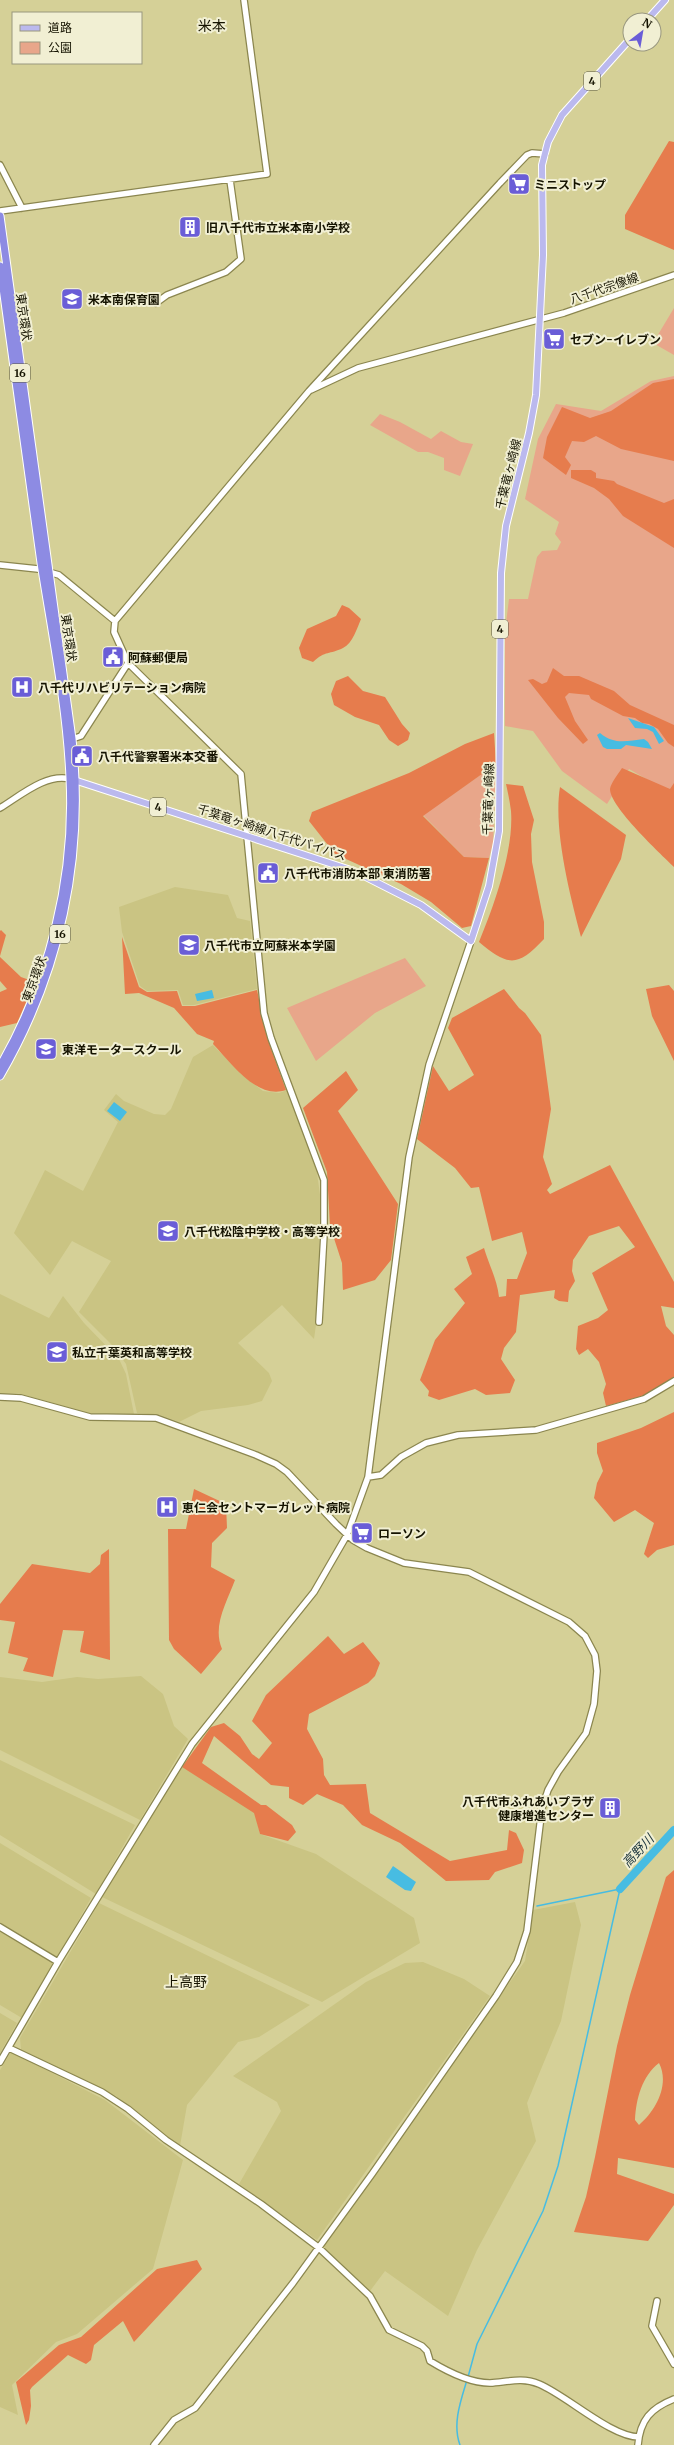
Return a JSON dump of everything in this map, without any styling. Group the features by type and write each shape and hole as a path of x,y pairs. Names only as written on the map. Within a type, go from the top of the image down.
{"highway":[{"name":"東京環状","path":"0,216 73,780 66,864 56,928 32,1000 0,1066"},
{"name":"東京環状","path":"0,266 72,739 73,780 73,858 60,935 38,1000 24,1032 0,1076"}],"main road":[{"path":"654,12 665,0"},
{"name":"千葉竜ヶ崎線","path":"471,941 489,886 499,831 502,555 506,526 534,408 540,320 542,178 544,154 562,115 622,48"},
{"name":"千葉竜ヶ崎線八千代バイパス","path":"73,780 330,861 372,879 430,911 471,941"}],"street":[{"path":"0,211 267,174 244,0"},
{"path":"320,1322 324,1234 324,1180 264,1013 241,774 128,663 114,632 114,621 174,554 236,475 309,391 523,158 532,153 544,154"},
{"path":"0,165 22,208"},
{"path":"156,303 167,295 226,272 241,259 230,180"},
{"name":"八千代宗像線","path":"309,391 358,368 540,320 594,304 674,275"},
{"path":"0,565 46,571 63,578 114,621"},
{"path":"72,739 81,736 128,663"},
{"path":"0,808 51,778 61,777 73,780"},
{"path":"0,2062 58,1962 203,1728 306,1604 347,1535 368,1477 409,1157 429,1065 441,1025 471,941"},
{"path":"368,1477 381,1475 401,1457 426,1443 458,1435 536,1430 644,1399 674,1381"},
{"path":"0,1397 21,1398 90,1417 156,1418 256,1455 276,1464 287,1472 347,1535 380,1555 404,1563 469,1572 515,1597 562,1617 576,1627 590,1642 596,1655 597,1670 589,1727 582,1741 558,1772 548,1790 542,1808 527,1931 522,1953 496,1996 318,2247 195,2408 174,2420 154,2445"},
{"path":"0,1927 58,1962"},
{"path":"9,2048 102,2092 128,2109 166,2140 318,2247 370,2296 389,2330 422,2346 427,2351 430,2361 472,2381 490,2383 517,2380 539,2384 617,2430 639,2436"},
{"path":"657,2301 652,2326 674,2364"},
{"path":"638,2445 643,2421 650,2412 657,2406 674,2399"}],"shaded area":[{"path":"669,141 674,142 674,250 625,229 625,215"},
{"path":"674,379 674,461 621,449 596,436 584,442 572,441 565,457 571,465 566,475 543,458 547,437 562,407 590,418 611,411 653,383"},
{"path":"571,470 591,470 596,473 596,478 614,481 617,484 664,503 674,499 674,548 623,516 609,499 594,488 571,478"},
{"path":"342,605 349,608 361,619 349,643 343,648 317,658 313,662 302,658 299,648 307,629 336,616"},
{"path":"553,668 564,676 579,676 614,691 630,705 674,725 674,747 668,743 658,729 649,724 642,723 635,718 623,716 591,699 589,695 569,693 565,697 575,721 588,740 583,744 558,718 528,680 533,679 542,684 547,682"},
{"path":"348,676 363,691 385,697 402,724 410,733 408,740 398,746 389,740 379,725 355,717 334,705 331,694 336,681"},
{"path":"494,733 496,764 423,816 464,857 489,858 471,926 462,928 431,902 401,884 335,854 309,821 312,812 409,773 465,744"},
{"path":"622,768 670,789 674,783 674,867 637,830 618,807 612,797 610,789"},
{"path":"506,784 523,786 534,820 531,834 532,862 544,922 544,939 527,955 519,959 512,960 498,956 479,942 497,895 509,843 511,811"},
{"path":"560,787 626,835 621,859 581,937 572,902 561,842 558,804"},
{"name":"八千代市立阿蘇米本学園","path":"175,887 228,895 237,918 250,921 257,989 194,1005 183,1005 178,990 147,991 140,986 122,932 119,907"},
{"path":"1,930 6,935 0,956 0,931"},
{"path":"122,937 139,987 147,992 177,991 182,1006 195,1006 257,990 268,1040 286,1090 275,1092 265,1090 245,1078 213,1044 214,1041 197,1034 174,1008 139,993 125,994"},
{"path":"0,957 21,977 35,982 17,1023 0,1027 0,992 7,989 0,981"},
{"path":"669,985 674,991 674,1061 652,1016 646,989"},
{"path":"504,989 519,1008 525,1013 541,1035 551,1109 543,1157 552,1184 547,1190 550,1194 610,1165 674,1282 674,1308 661,1306 666,1326 674,1335 674,1378 646,1395 606,1406 603,1393 606,1384 599,1362 588,1349 579,1355 576,1349 578,1326 598,1318 608,1310 592,1273 635,1247 619,1226 589,1236 573,1260 572,1271 575,1281 569,1291 568,1302 559,1301 554,1298 555,1290 520,1295 516,1332 504,1348 501,1359 515,1380 510,1393 486,1395 475,1389 439,1400 428,1396 429,1391 420,1380 435,1340 465,1303 454,1289 472,1274 466,1257 484,1248 495,1278 499,1297 506,1296 507,1279 517,1279 527,1253 522,1232 492,1241 479,1187 471,1188 455,1168 417,1139 433,1066 449,1091 474,1075 448,1028 452,1018"},
{"name":"八千代松陰中学校・高等学校","path":"213,1045 241,1074 263,1091 279,1093 287,1090 316,1166 321,1202 316,1325 314,1339 282,1305 238,1343 269,1373 272,1381 262,1401 248,1405 201,1411 179,1422 160,1415 137,1413 126,1364 113,1346 79,1312 111,1261 72,1241 50,1275 14,1233 45,1170 83,1191 118,1122 104,1110 116,1094 124,1101 154,1114 165,1115 171,1109 193,1057"},
{"path":"346,1071 358,1090 338,1111 398,1204 391,1260 375,1280 343,1290 342,1263 330,1226 327,1172 303,1108"},
{"name":"私立千葉英和高等学校","path":"0,1294 49,1318 63,1296 84,1323 119,1359 126,1374 134,1414 88,1413 18,1393 0,1394"},
{"path":"674,1412 674,1545 657,1550 648,1558 644,1554 654,1523 635,1510 614,1522 594,1498 597,1483 603,1471 597,1453 597,1443 641,1428"},
{"path":"194,1489 226,1504 227,1528 212,1543 211,1567 235,1580 225,1605 220,1623 219,1640 222,1649 201,1674 174,1649 169,1640 168,1529 186,1529"},
{"path":"109,1549 110,1660 80,1652 84,1631 63,1630 53,1677 23,1671 28,1658 8,1653 15,1622 0,1620 0,1604 32,1564 90,1573 100,1564 101,1555"},
{"path":"328,1636 344,1654 363,1642 380,1663 375,1676 368,1683 309,1714 307,1729 323,1759 324,1775 330,1785 366,1784 370,1813 450,1861 507,1850 509,1830 516,1833 524,1850 522,1863 495,1872 489,1880 446,1881 400,1843 362,1825 343,1805 317,1794 303,1805 289,1798 289,1787 271,1785 214,1736 202,1763 261,1805 266,1805 292,1825 296,1832 288,1841 260,1834 254,1813 182,1767 211,1727 224,1723 240,1736 252,1754 259,1759 272,1743 252,1721 266,1695"},
{"path":"141,1676 163,1694 174,1726 188,1739 140,1820 0,1750 0,1677 42,1682 77,1677 98,1679"},
{"path":"0,1760 135,1825 96,1894 0,1835"},
{"path":"182,1767 219,1787 255,1813 260,1834 316,1854 414,1918 420,1943 322,2002 102,1897"},
{"path":"0,1843 91,1898 57,1958 0,1923"},
{"path":"674,1870 674,2168 618,2158 617,2174 674,2194 674,2205 648,2241 574,2232 586,2197 617,2046 630,1995 666,1877","holes":["659,2063 663,2080 660,2097 651,2112 639,2125 635,2120 641,2088 648,2074"]},
{"path":"575,1902 581,1925 561,2021 527,2103 536,2141 477,2250 448,2316 385,2271 370,2291 323,2246 525,1961 533,1910"},
{"path":"99,1903 310,2005 259,2037 238,2042 187,2105 180,2146 116,2096 21,2050 20,2038"},
{"path":"0,1931 53,1963 22,2018 0,2005"},
{"path":"423,1962 464,1979 490,1996 317,2240 239,2184 281,2111 277,2102 233,2076 366,1982 405,1963"},
{"path":"0,2013 17,2023 0,2053"},
{"path":"11,2052 105,2100 183,2160 153,2269 77,2334 56,2342 12,2385 18,2415 0,2407 0,2070"},
{"path":"197,2260 202,2269 134,2342 123,2321 94,2345 91,2360 86,2364 68,2355 32,2387 30,2390 31,2406 29,2420 26,2425 16,2382 59,2345 81,2337 157,2269"}],"green space":[{"path":"674,308 674,355 653,343"},
{"path":"674,376 674,795 629,769 607,804 562,771 533,731 505,726 505,631 509,599 528,599 537,557 542,551 557,550 561,542 555,534 559,522 525,499 538,439 556,404 601,411 651,381"},
{"path":"380,414 400,422 431,439 441,431 461,442 473,444 460,476 444,470 444,458 428,452 418,452 370,425"},
{"path":"496,764 493,843 489,858 464,857 423,815"},
{"path":"405,958 426,986 375,1013 316,1061 287,1008"}],"water":[{"path":"628,718 654,727 664,741 659,744 653,732 647,729 635,728"},
{"path":"600,733 605,737 616,741 644,739 648,742 652,749 626,745 621,749 607,749 603,747 597,735"},
{"path":"212,990 214,998 197,1001 195,994"},
{"path":"114,1102 127,1112 120,1121 107,1111"},
{"path":"393,1866 416,1882 411,1891 405,1890 386,1877"}],"waterway":[{"name":"高野川","path":"620,1889 674,1830"},
{"path":"468,2377 477,2344 543,2211 558,2166 620,1889 537,1906"},
{"path":"460,2445 457,2420 467,2380"}],"place":[{"name":"ミニストップ","path":"519,184"},
{"name":"旧八千代市立米本南小学校","path":"190,227"},
{"name":"米本南保育園","path":"72,299"},
{"name":"セブン-イレブン","path":"554,339"},
{"name":"阿蘇郵便局","path":"113,657"},
{"name":"八千代リハビリテーション病院","path":"22,687"},
{"name":"八千代警察署米本交番","path":"82,756"},
{"name":"八千代市消防本部 東消防署","path":"268,873"},
{"name":"八千代市立阿蘇米本学園","path":"189,945"},
{"name":"東洋モータースクール","path":"46,1049"},
{"name":"八千代松陰中学校・高等学校","path":"168,1231"},
{"name":"私立千葉英和高等学校","path":"57,1352"},
{"name":"恵仁会セントマーガレット病院","path":"167,1507"},
{"name":"ローソン","path":"362,1533"},
{"name":"八千代市ふれあいプラザ 健康増進センター","path":"610,1808"}],"district":[{"name":"米本","path":"212,26"},
{"name":"上高野","path":"186,1982"}]}
